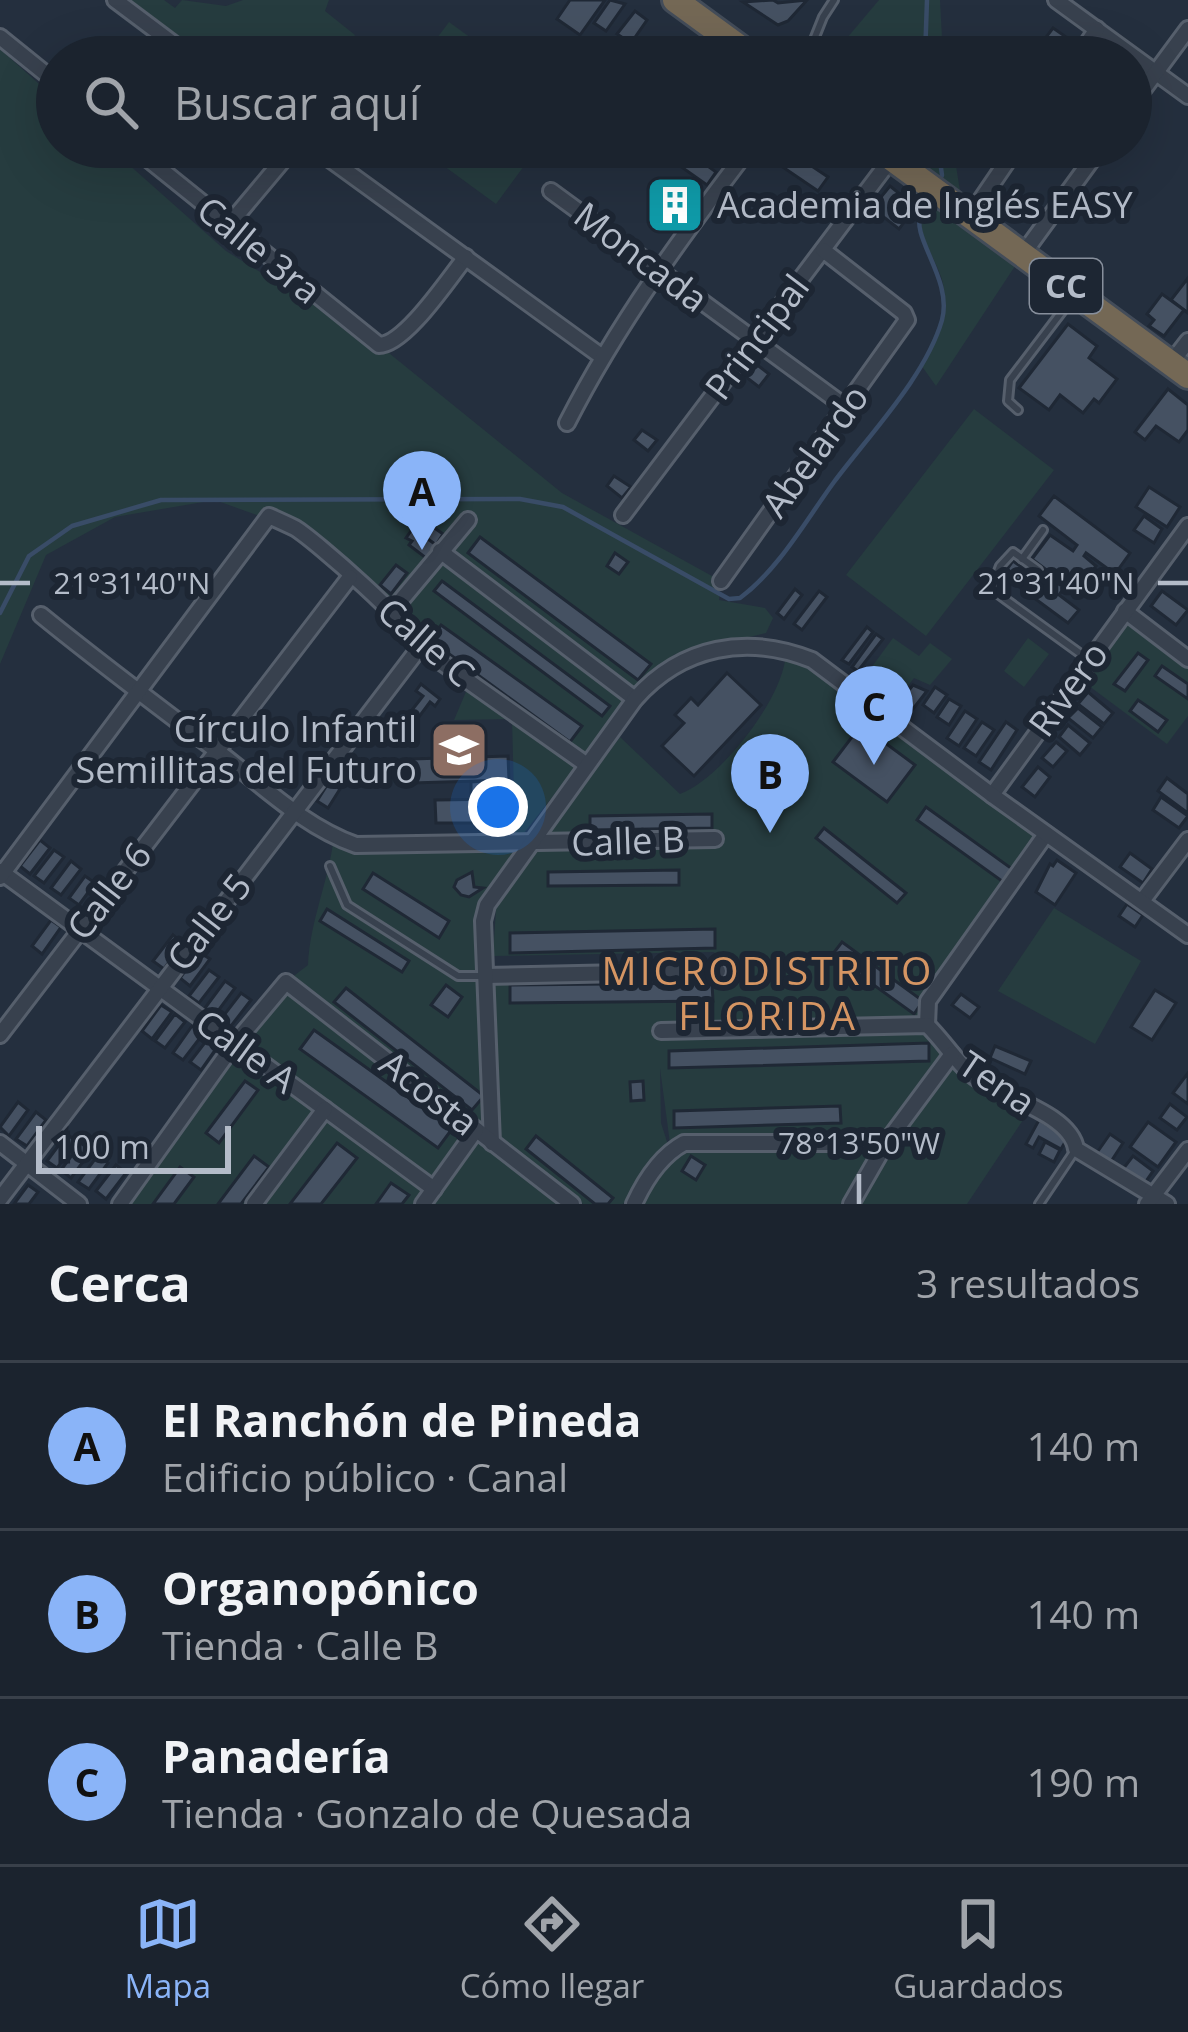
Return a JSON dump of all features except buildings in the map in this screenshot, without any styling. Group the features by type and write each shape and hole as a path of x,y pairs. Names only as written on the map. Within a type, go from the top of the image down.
{"highway":[{"path":"676,0 725,36"},
{"name":"CC","path":"905,168 1179,370"}],"street":[{"path":"115,0 163,36"},
{"path":"1056,0 1107,36"},
{"path":"1092,36 1097,29"},
{"path":"1152,77 1188,29"},
{"path":"0,37 36,66"},
{"path":"1152,69 1188,96"},
{"name":"Calle 3ra","path":"158,168 379,345 389,345 404,333 466,257"},
{"path":"227,227 276,168"},
{"path":"346,168 601,356"},
{"path":"567,423 601,356 658,268 734,168"},
{"name":"Principal","path":"623,515 823,250 875,168"},
{"path":"970,216 1003,168"},
{"path":"1022,254 1085,168"},
{"name":"Moncada","path":"551,191 847,408"},
{"name":"Abelardo","path":"721,580 907,320 823,250"},
{"path":"1179,370 1188,341"},
{"name":"Calle C","path":"136,693 269,517 298,530 392,611 420,647 587,765"},
{"path":"392,611 469,520"},
{"name":"Rivero","path":"992,795 1188,526"},
{"path":"440,551 635,699"},
{"name":"Calle 6","path":"0,1035 350,577"},
{"path":"1125,610 1188,658"},
{"name":"Calle B","path":"41,614 136,693 296,812 356,845 715,838"},
{"name":"Calle 5","path":"0,1199 420,647"},
{"path":"493,1143 483,921 487,904 635,699 680,660 731,649 778,647 812,660 1188,935"},
{"path":"1,874 136,693"},
{"path":"927,1025 928,1001 1046,834"},
{"path":"1142,901 1188,840"},
{"name":"Calle A","path":"1,874 434,1189"},
{"path":"485,976 718,971"},
{"name":"Acosta","path":"236,1043 286,982 572,1204"},
{"name":"Tena","path":"661,1031 927,1025 977,1078 1059,1123 1072,1133 1076,1149 1156,1201"},
{"path":"120,1204 236,1043"},
{"path":"850,1204 886,1143 952,1054"},
{"path":"938,1075 977,1078"},
{"path":"254,1204 325,1109"},
{"path":"423,1204 476,1130"},
{"path":"0,1143 79,1204"},
{"path":"634,1204 648,1176 684,1143 886,1143"},
{"path":"1156,1201 1188,1150"}],"lane":[{"path":"815,36 834,0"},
{"path":"1018,410 1009,401 1010,380 1076,293"},
{"path":"1022,559 1043,530"},
{"path":"1038,570 1013,552 1000,566 993,584 998,594 1089,660"},
{"path":"330,866 346,905 458,976 485,976"},
{"path":"1039,1204 1076,1149"}],"green space":[{"path":"120,0 164,0 175,8 182,0 226,6 243,0 329,0 325,11 355,35 354,36 169,36"},
{"path":"879,0 940,0 942,36 849,36"},
{"path":"449,22 468,36 439,36"},
{"path":"0,49 36,81 36,168 133,168 226,251 379,345 562,493 721,581 719,600 765,608 773,618 766,633 673,655 680,660 635,699 524,833 515,833 512,719 454,720 468,687 298,530 215,500 115,517 46,555 0,664"},
{"path":"447,168 523,168 496,204"},
{"path":"916,168 956,168 961,197 1023,254 936,386 921,365 940,321 943,286 924,237 921,212 944,197"},
{"path":"974,409 1054,470 926,636 846,575"},
{"path":"1128,622 1188,667 1188,716 1167,744 1085,683"},
{"path":"893,638 919,656 930,643 952,659 930,685 914,678 892,707 860,683"},
{"path":"1028,638 1049,654 1024,687 1004,671"},
{"path":"796,653 1046,834 928,1001 927,1025 952,1054 1031,1108 967,1204 635,1204 677,1154 671,1151 660,1068 661,1123 669,1148 623,1204 583,1204 522,1158 572,1204 120,1204 286,982 308,965 334,836 356,845 527,844 581,790 620,737 680,794 712,773 745,738 771,698 785,661","holes":["526,846 523,869 496,909 493,956 714,952 720,958 720,975 485,976 476,940 483,905 500,873"]},
{"path":"1054,908 1141,961 1095,1044 998,991"}],"waterway":[{"path":"926,36 927,0"},
{"path":"939,182 941,168"},
{"path":"0,613 29,556 72,526 161,500 520,499 563,507 729,599 740,598 791,543 910,383 934,341 942,320 942,289 919,223 931,198"}],"place":[{"name":"Academia de Inglés EASY","path":"675,205"},
{"name":"El Ranchón de Pineda","path":"422,550"},
{"name":"Círculo Infantil Semillitas del Futuro","path":"459,750"},
{"name":"Panadería","path":"874,765"},
{"name":"Organopónico","path":"770,833"}],"district":[{"name":"MICRODISTRITO FLORIDA","path":"768,994"}]}
